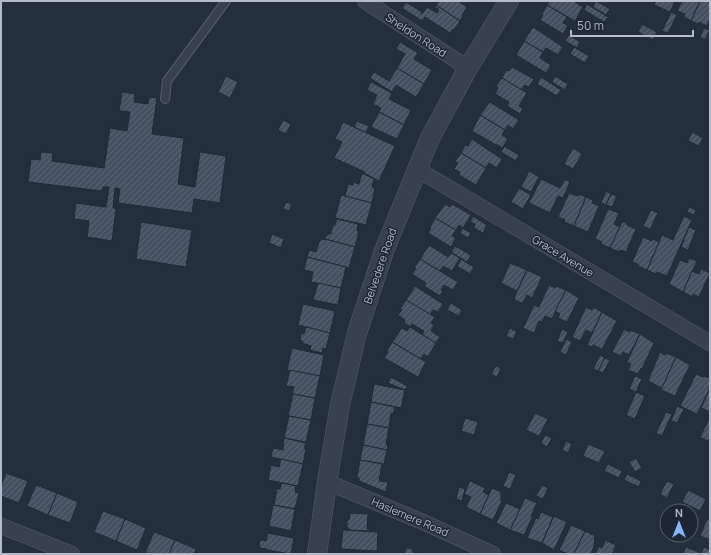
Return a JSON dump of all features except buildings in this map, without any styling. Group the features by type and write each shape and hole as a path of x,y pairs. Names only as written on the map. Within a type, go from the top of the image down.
{"street":[{"name":"Sheldon Road","path":"365,1 468,68"},
{"name":"Belvedere Road","path":"317,554 340,405 357,333 384,250 430,138 468,68 509,1"},
{"name":"Grace Avenue","path":"417,168 710,343"},
{"name":"Haslemere Road","path":"327,482 423,522 494,554"},
{"path":"1,526 46,549 72,554"}],"lane":[{"path":"165,99 167,81 226,1"}]}
